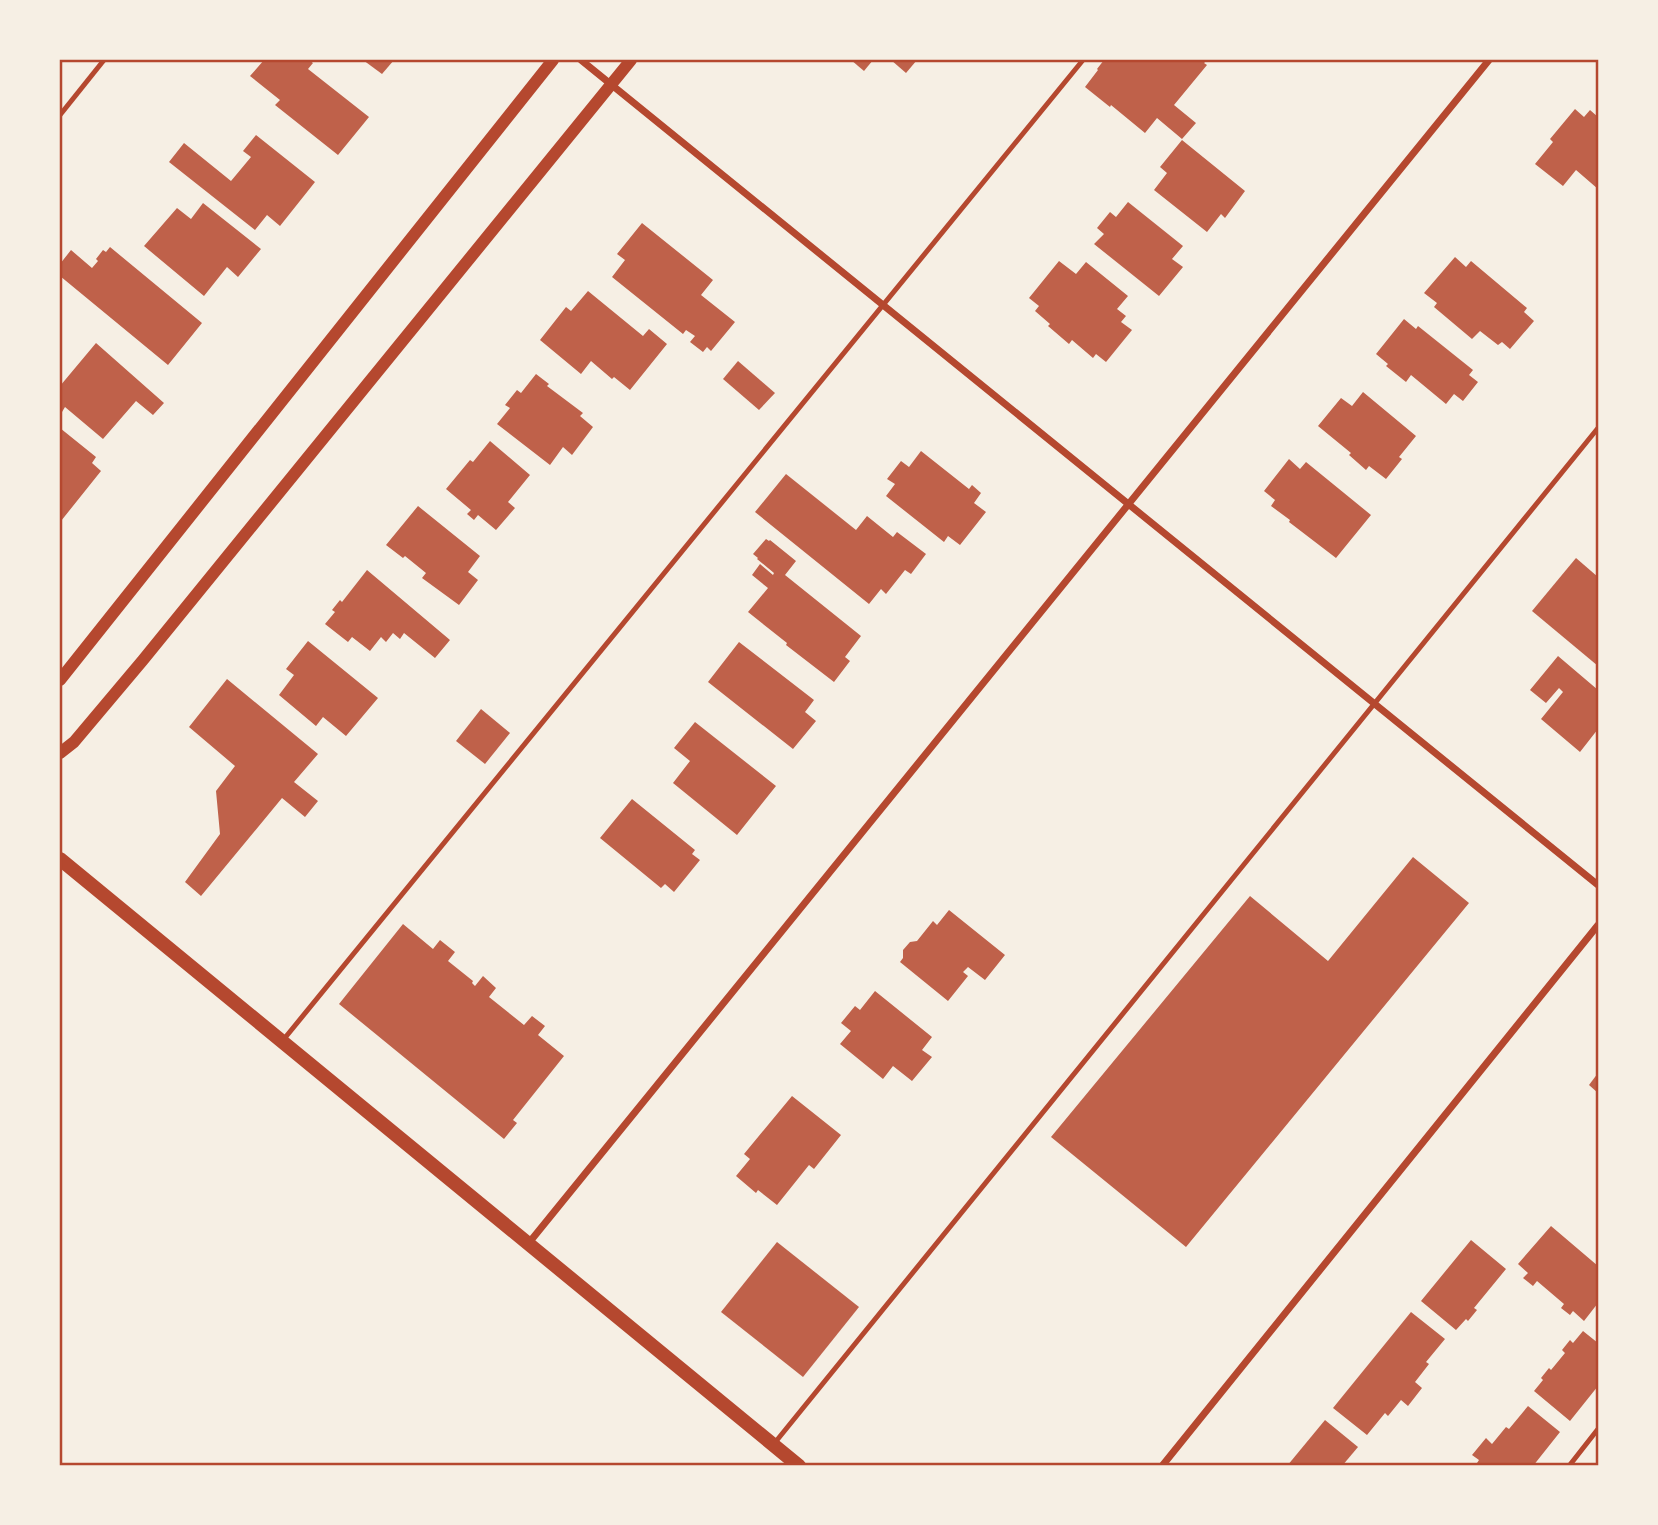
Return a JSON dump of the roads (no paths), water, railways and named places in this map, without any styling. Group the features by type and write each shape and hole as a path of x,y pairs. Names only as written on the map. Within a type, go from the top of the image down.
{"main road":[{"path":"60,859 799,1465"}],"street":[{"path":"60,680 553,60"},
{"path":"581,60 1598,885"},
{"path":"60,753 74,742 134,670 631,60"},
{"path":"528,1244 1489,60"},
{"path":"1162,1465 1598,925"}],"lane":[{"path":"60,115 104,60"},
{"path":"282,1042 1083,60"},
{"path":"773,1445 1598,428"},
{"path":"1569,1465 1598,1429"}]}
